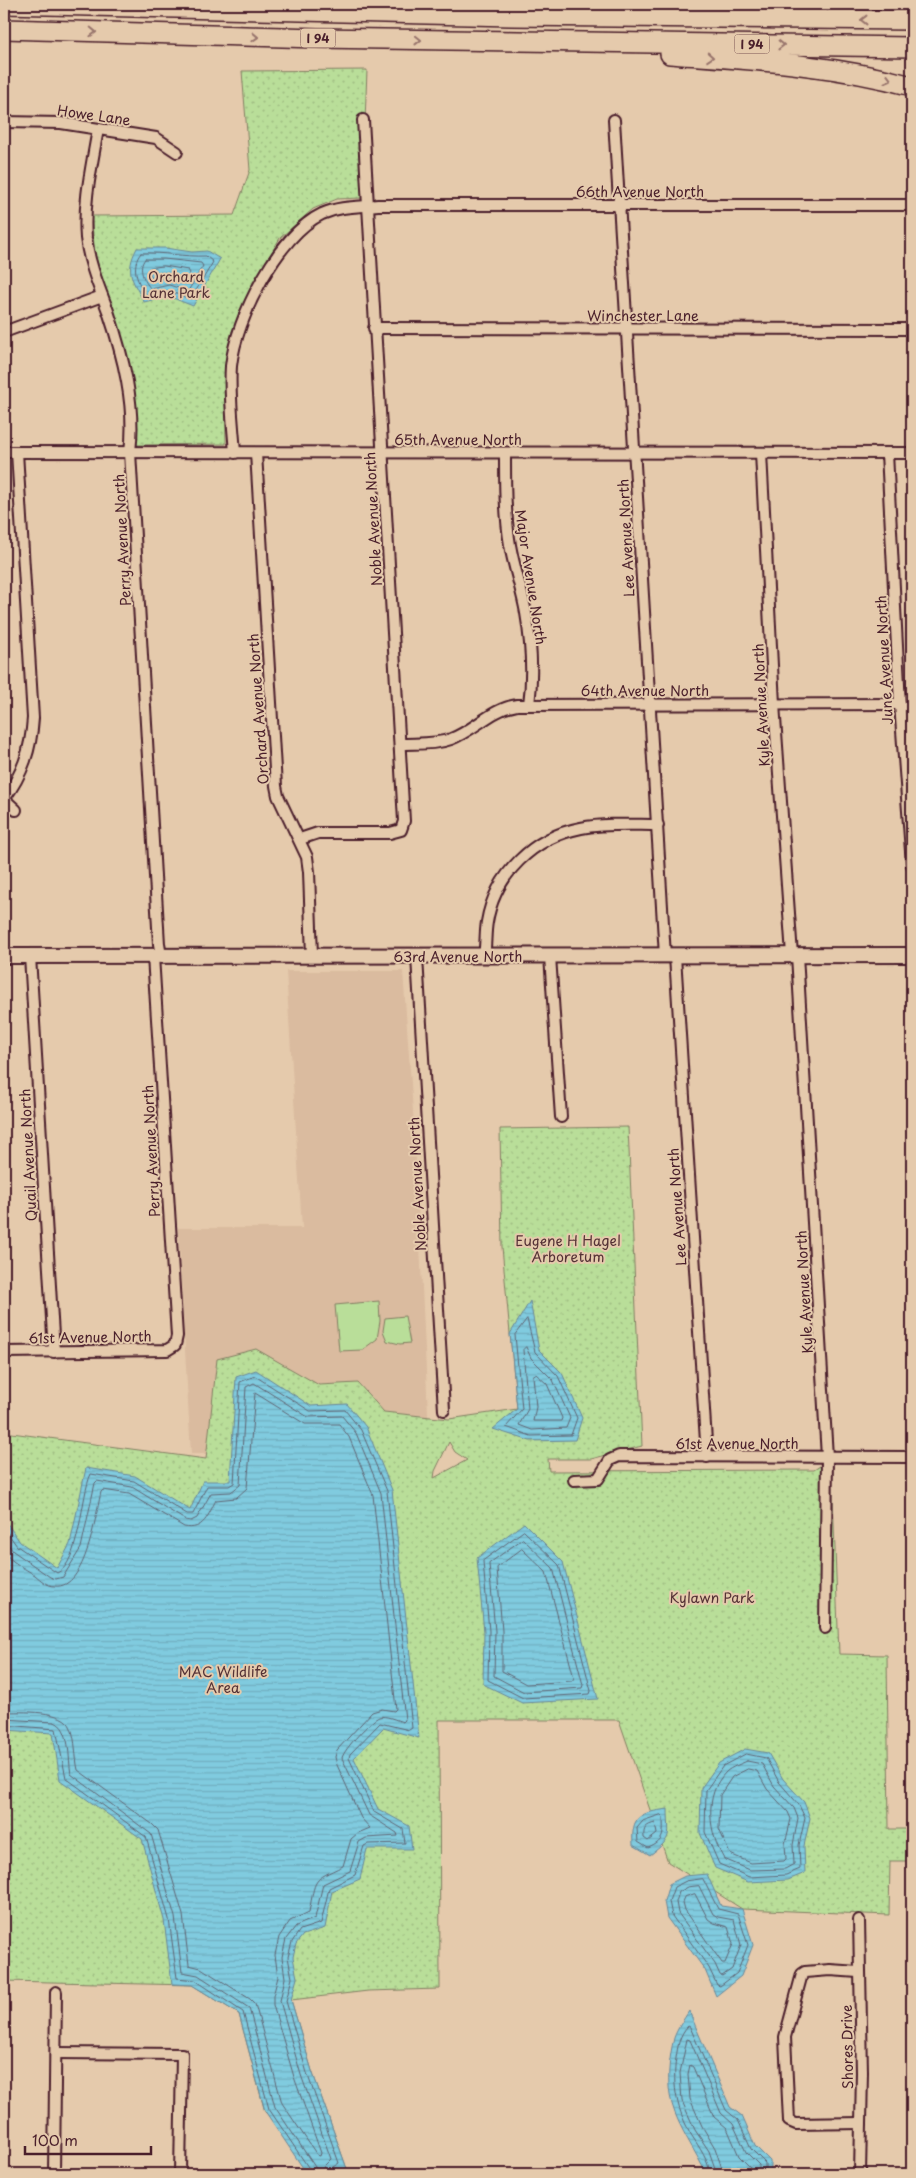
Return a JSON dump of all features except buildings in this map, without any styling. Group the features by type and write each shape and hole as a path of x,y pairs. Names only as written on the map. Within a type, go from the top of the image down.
{"highway":[{"name":"I 94","path":"4,4 322,13 912,20"},
{"path":"322,13 504,11 680,4"},
{"name":"I 94","path":"4,29 327,39 912,47"},
{"path":"592,43 640,52 825,67 868,74 912,86"}],"street":[{"name":"Noble Avenue North","path":"300,839 318,833 390,833 402,830 404,821 363,120"},
{"name":"Lee Avenue North","path":"614,120 649,704 670,956 707,1457"},
{"name":"Howe Lane","path":"4,122 60,123 156,138 177,152"},
{"name":"Perry Avenue North","path":"98,129 86,215 86,239 91,263 118,342 126,375 130,408 130,452 158,934 157,956 177,1336 175,1345"},
{"name":"66th Avenue North","path":"367,206 912,205"},
{"path":"234,453 232,366 238,331 275,258 296,232 323,214 339,208 367,206"},
{"path":"4,332 102,296"},
{"name":"Winchester Lane","path":"374,328 912,329"},
{"name":"65th Avenue North","path":"4,452 912,453"},
{"path":"16,810 4,799 14,785 29,753 33,718 17,452"},
{"name":"Orchard Avenue North","path":"256,453 276,786 278,796 307,857 312,956"},
{"name":"Major Avenue North","path":"505,453 506,513 510,546 526,613 529,647 529,705"},
{"name":"Kyle Avenue North","path":"761,454 774,704 794,955 827,1457 825,1628"},
{"name":"June Avenue North","path":"887,454 900,704 912,865"},
{"name":"64th Avenue North","path":"400,744 436,742 451,739 496,711 507,707 529,705 900,704"},
{"path":"484,957 487,922 492,902 513,866 527,852 545,840 563,832 583,827 658,825"},
{"name":"63rd Avenue North","path":"4,956 484,957 912,955"},
{"name":"Quail Avenue North","path":"30,956 54,1352"},
{"path":"550,956 561,1117"},
{"name":"Noble Avenue North","path":"417,957 444,1410"},
{"name":"61st Avenue North","path":"4,1352 167,1350 175,1345"},
{"name":"61st Avenue North","path":"574,1480 598,1479 610,1460 620,1456 912,1457"},
{"name":"Shores Drive","path":"859,1920 858,1972 862,2072 860,2174"},
{"path":"858,1972 830,1970 805,1972 802,1974 785,2037 789,2121 796,2124 861,2123"},
{"path":"54,2174 56,1992"},
{"path":"56,2053 182,2054 180,2174"}],"shaded area":[{"path":"286,971 403,971 415,1140 430,1455 191,1454 178,1228 302,1228"}],"green space":[{"name":"Orchard Lane Park","path":"367,70 362,198 337,199 313,209 280,238 255,281 232,331 225,387 226,444 137,445 131,373 95,254 91,216 234,215 250,170 242,71"},
{"name":"MAC Wildlife Area","path":"628,1127 642,1446 591,1459 548,1459 549,1471 814,1470 820,1466 832,1471 839,1654 887,1655 889,1829 912,1829 912,1861 890,1861 889,1915 742,1909 668,1862 619,1720 439,1720 440,1989 368,1991 291,2000 312,2071 347,2169 325,2174 265,2112 239,2014 192,1985 4,1981 4,1432 206,1459 217,1359 256,1349 319,1385 358,1383 384,1412 449,1419 517,1409 502,1247 500,1129","holes":["449,1442 455,1452 467,1460 434,1478 435,1471"]},
{"path":"379,1301 380,1321 377,1339 362,1350 339,1351 335,1305"},
{"path":"405,1316 410,1343 400,1344 387,1341 383,1331 385,1318"}],"water":[{"path":"137,248 165,248 192,252 207,251 220,259 193,306 168,296 144,302 134,282 131,270 133,256"},
{"path":"530,1301 539,1350 562,1373 582,1418 575,1440 530,1441 493,1429 517,1409 510,1334"},
{"path":"256,1370 311,1406 347,1404 366,1427 392,1490 419,1738 383,1728 354,1758 378,1809 409,1826 412,1849 367,1849 360,1879 332,1891 325,1928 303,1935 296,1944 293,1957 297,1978 291,2000 312,2071 347,2169 325,2174 307,2174 265,2111 239,2014 192,1985 172,1984 164,1920 142,1839 60,1780 53,1733 4,1730 4,1519 20,1542 57,1568 70,1544 86,1468 135,1476 190,1510 203,1481 230,1481 236,1377"},
{"path":"524,1523 563,1562 598,1699 522,1703 483,1684 484,1632 477,1558"},
{"path":"745,1749 768,1753 783,1779 804,1802 810,1818 804,1846 805,1873 788,1880 748,1882 715,1868 700,1833 701,1788 719,1763"},
{"path":"668,1809 669,1831 663,1844 650,1855 633,1845 634,1827 639,1817 650,1812"},
{"path":"707,1874 721,1906 742,1909 753,1945 741,1976 716,1996 705,1970 667,1918 664,1901 669,1884 685,1876"},
{"path":"689,2011 730,2107 742,2116 755,2146 770,2161 770,2174 706,2174 683,2131 670,2096 669,2071 674,2038"}],"park label":[{"name":"Eugene H Hagel Arboretum","path":"568,1248"},
{"name":"Kylawn Park","path":"712,1597"}]}
